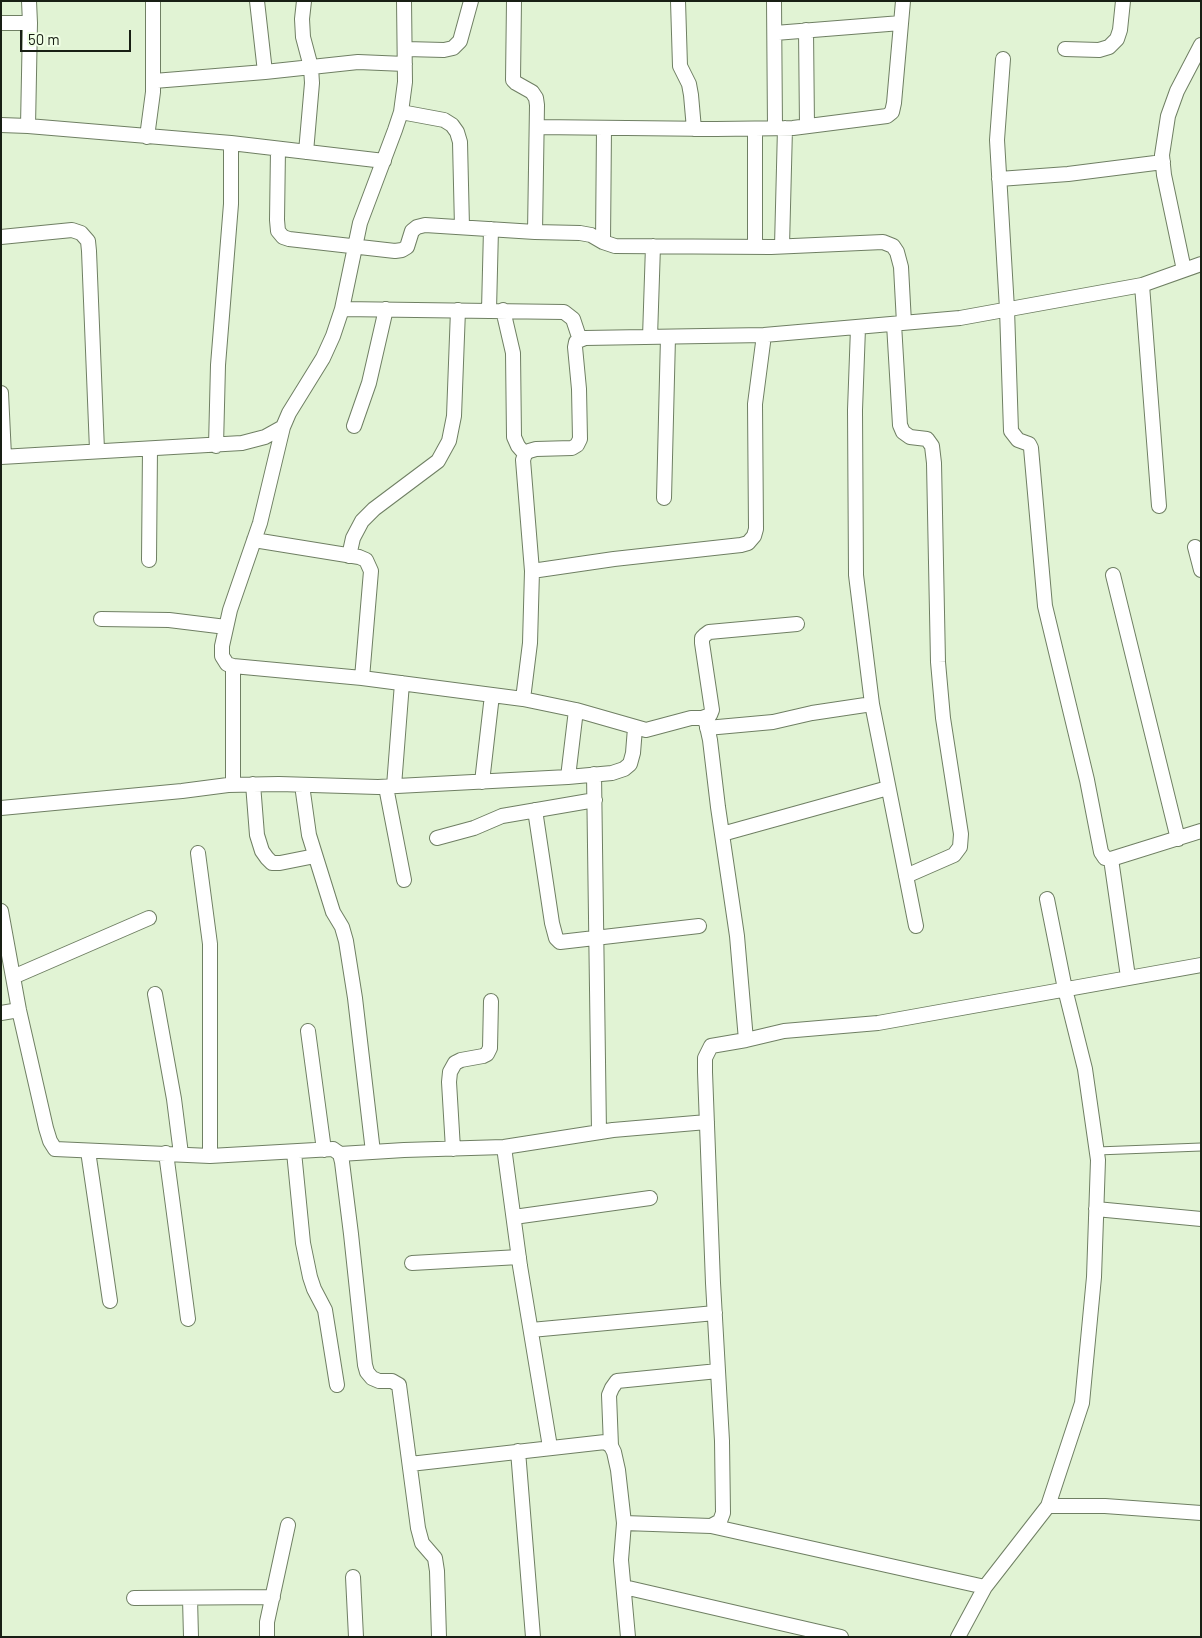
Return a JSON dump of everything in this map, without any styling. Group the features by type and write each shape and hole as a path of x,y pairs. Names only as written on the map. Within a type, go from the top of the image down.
{"street":[{"path":"28,126 29,1"},
{"path":"148,137 154,81 153,1"},
{"path":"257,1 265,72"},
{"path":"304,1 303,37 311,67 312,83 306,152"},
{"path":"404,1 405,82 400,112 384,161 369,194 360,223 342,309 333,336 323,358 289,413 283,427 260,523 230,610 222,646 222,656 227,664 362,678 523,699 576,710 646,730 691,718 705,723 765,723 812,713 872,704"},
{"path":"406,49 444,50 453,48 460,41 470,1"},
{"path":"514,1 514,80 532,92 536,98 535,232"},
{"path":"678,1 680,66 689,84 694,129"},
{"path":"774,1 774,33 780,128 782,246"},
{"path":"537,126 694,129 780,128 887,116 892,112 903,1"},
{"path":"1065,50 1099,50 1109,47 1117,39 1120,30 1123,1"},
{"path":"1,23 30,23"},
{"path":"774,33 901,23"},
{"path":"806,30 806,126"},
{"path":"1184,270 1173,224 1163,162 1164,131 1177,91 1201,45"},
{"path":"1003,58 997,140 1007,309 1011,431 1018,440 1028,444 1031,448 1045,606 1087,780 1101,852 1105,858 1111,859 1201,832"},
{"path":"154,81 358,62 405,64"},
{"path":"400,112 444,120 452,124 457,132 460,142 462,227"},
{"path":"1,125 231,143 384,161"},
{"path":"603,242 604,128"},
{"path":"755,128 755,246"},
{"path":"216,446 218,365 231,204 231,143"},
{"path":"278,149 278,231 289,239 402,250 407,247 412,231 417,227 425,225 580,233 591,235 615,246 782,246 869,242 883,242 893,246 897,252 901,267 899,324 900,425 903,432 910,437 927,439 932,446 934,463 938,662 942,718 961,834 960,847 954,855 906,876"},
{"path":"999,179 1068,174 1163,162"},
{"path":"491,229 496,310 513,353 514,437 518,446 525,454 523,468 532,571 530,643 523,699"},
{"path":"1,237 72,230 82,233 88,241 90,251 97,450"},
{"path":"650,337 653,246"},
{"path":"525,454 536,449 572,448 577,445 580,439 579,389 575,347 576,342 580,340 764,335 960,318 1142,286 1201,264"},
{"path":"1142,286 1159,506"},
{"path":"342,309 564,312 573,319 580,340"},
{"path":"354,426 369,383 386,309"},
{"path":"349,556 353,538 362,522 374,509 438,461 449,441 454,416 458,310"},
{"path":"858,328 855,410 856,575 872,704 916,926"},
{"path":"532,571 748,543 754,536 756,529 755,404 764,335"},
{"path":"664,498 668,337"},
{"path":"1,393 3,457 97,450 216,446 242,443 265,437 283,427"},
{"path":"148,560 150,449"},
{"path":"254,540 366,560 371,571 362,678"},
{"path":"1195,547 1201,570"},
{"path":"1113,575 1178,839"},
{"path":"100,618 169,620 226,627"},
{"path":"746,1040 737,936 705,723 712,710 702,644 705,635 709,632 797,624"},
{"path":"233,666 233,785"},
{"path":"402,683 390,786 404,880"},
{"path":"482,782 492,695"},
{"path":"568,777 576,710"},
{"path":"1,808 233,785 390,786 612,773 624,770 630,764 634,753 635,728"},
{"path":"594,774 599,1132"},
{"path":"253,784 257,835 267,858 272,863 280,863 315,856"},
{"path":"302,785 306,825 333,912 342,927 346,941 355,998 373,1152"},
{"path":"722,834 888,788"},
{"path":"437,838 474,828 502,816 595,800"},
{"path":"535,810 552,923 556,938 560,942 698,926"},
{"path":"198,853 210,944 210,1156"},
{"path":"1111,859 1128,977"},
{"path":"958,1637 985,1588 1048,1506 1082,1403 1094,1277 1098,1160 1085,1069 1065,989 1047,899"},
{"path":"1,911 19,1010 50,1141 56,1149 210,1156 324,1150 333,1150 340,1154 504,1147 599,1132 708,1122"},
{"path":"13,977 149,918"},
{"path":"711,1526 720,1521 723,1513 724,1497 706,1058 711,1046 784,1031 878,1023 1201,964"},
{"path":"155,994 174,1099 181,1154"},
{"path":"453,1149 448,1082 450,1072 455,1063 461,1060 487,1054 490,1048 491,1001"},
{"path":"1,1013 19,1010"},
{"path":"308,1031 324,1150"},
{"path":"504,1147 530,1330 550,1447"},
{"path":"88,1151 110,1301"},
{"path":"294,1152 303,1243 310,1277 325,1310 337,1385"},
{"path":"166,1153 188,1319"},
{"path":"340,1154 350,1225 365,1365 367,1372 372,1378 379,1381 392,1381 399,1385 422,1543 435,1558 439,1637"},
{"path":"514,1217 650,1198"},
{"path":"1096,1209 1201,1219"},
{"path":"412,1263 519,1257"},
{"path":"530,1330 715,1314"},
{"path":"628,1637 621,1560 624,1523 618,1470 611,1446 610,1395 612,1388 617,1381 718,1371"},
{"path":"410,1464 594,1442 605,1442 611,1446"},
{"path":"518,1452 533,1637"},
{"path":"1048,1506 1105,1506 1201,1512"},
{"path":"624,1523 711,1526 985,1588"},
{"path":"267,1637 268,1622 288,1524"},
{"path":"353,1577 356,1637"},
{"path":"624,1587 841,1637"},
{"path":"134,1598 273,1597"},
{"path":"190,1598 191,1637"}],"lane":[{"path":"1097,1151 1201,1148"}]}
